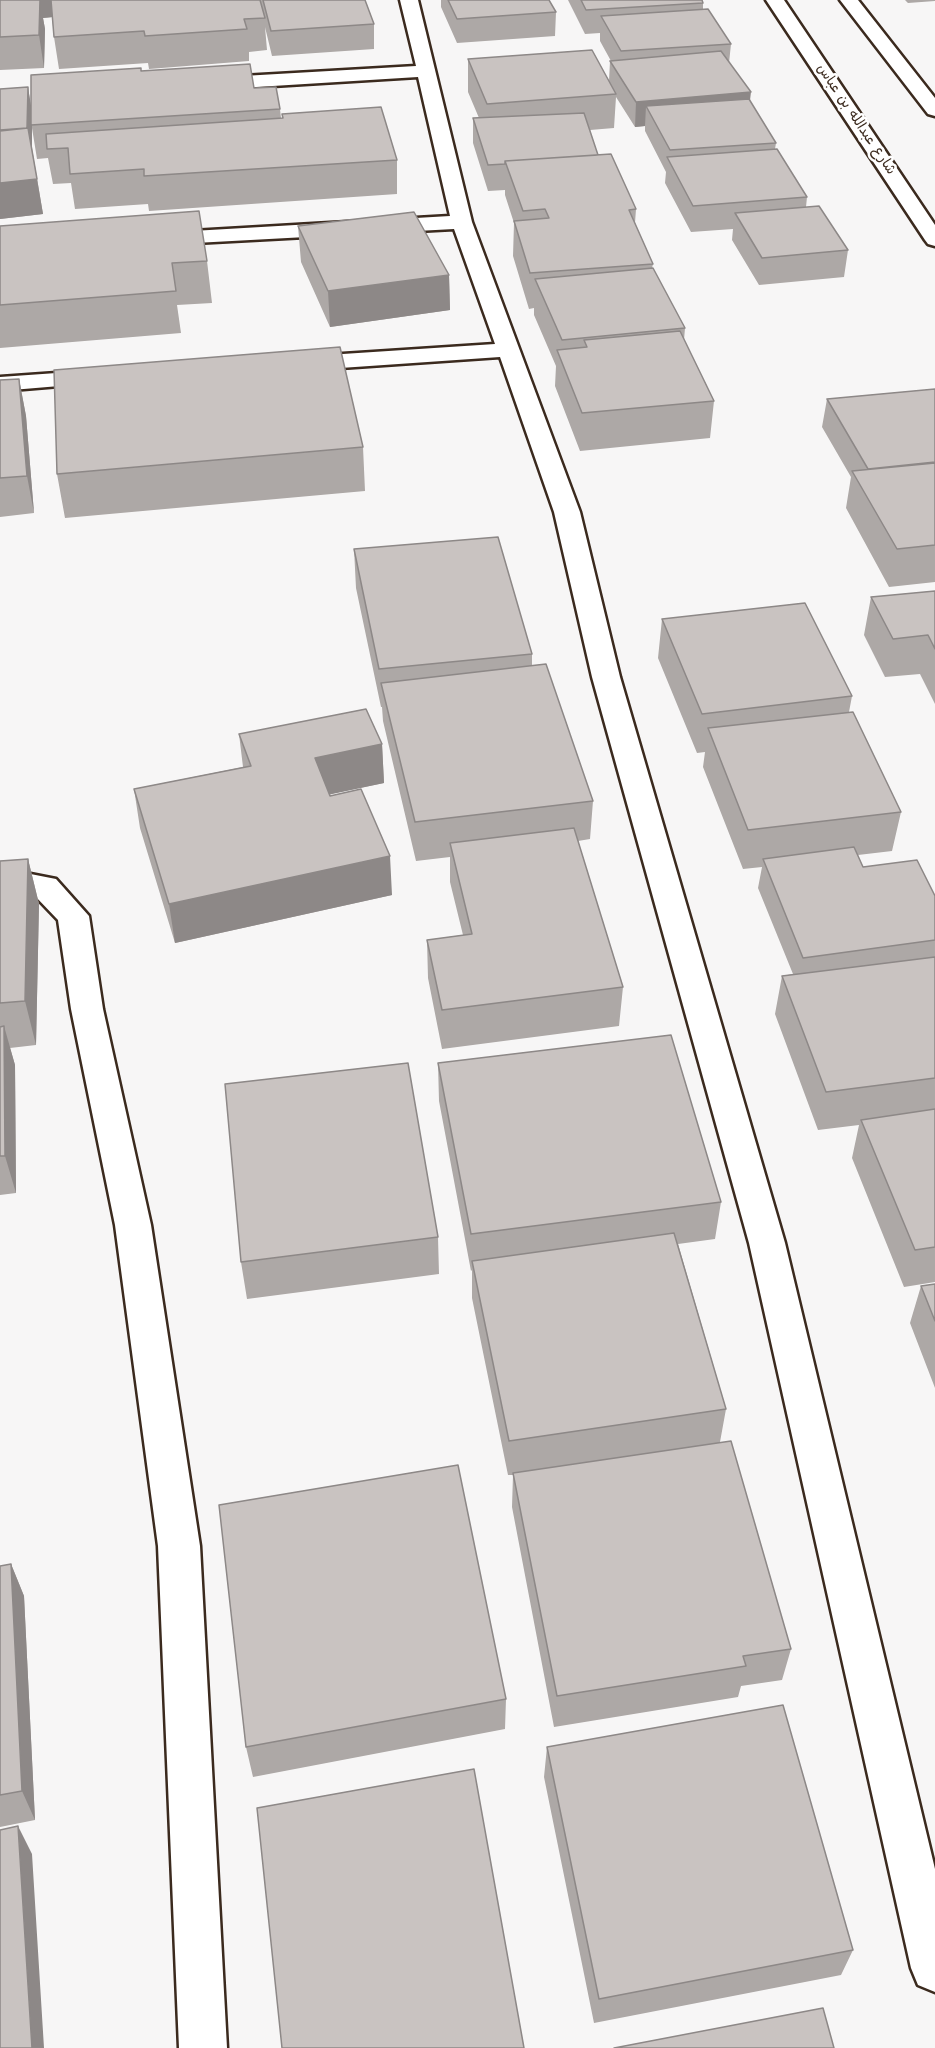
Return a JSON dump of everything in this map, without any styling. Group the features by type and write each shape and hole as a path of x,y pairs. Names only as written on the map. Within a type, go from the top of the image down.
{"street":[{"path":"410,0 462,222 567,512 606,677 767,1243 935,1968"},
{"name":"شارع عبدالله بن عباس","path":"775,0 935,240"},
{"path":"849,0 935,110"},
{"path":"189,85 426,70"},
{"path":"142,240 462,222"},
{"path":"272,366 508,350"},
{"path":"0,384 118,376"},
{"path":"0,879 45,887 74,916 87,1009 134,1225 178,1546 203,2048"}],"building":[{"path":"0,0 40,0 39,35 0,37"},
{"path":"51,0 260,0 265,18 244,19 247,29 145,36 144,31 54,37"},
{"path":"263,0 365,0 374,24 271,31"},
{"path":"448,0 549,0 556,12 457,19"},
{"path":"581,0 702,0 703,3 586,10"},
{"path":"708,9 731,44 621,51 601,16"},
{"path":"592,50 616,94 487,104 468,59"},
{"path":"721,51 751,92 636,102 610,61"},
{"path":"250,64 254,88 276,87 280,109 31,125 31,75"},
{"path":"28,87 27,128 0,130 0,89"},
{"path":"749,99 776,143 670,150 646,106"},
{"path":"381,107 397,160 144,176 144,169 70,174 68,148 47,149 46,134 283,118 282,114"},
{"path":"584,113 598,155 505,161 505,164 488,165 473,118"},
{"path":"28,128 37,179 0,183 0,131"},
{"path":"777,149 807,197 693,206 667,157"},
{"path":"611,154 636,209 629,210 653,264 530,273 514,221 549,218 545,209 523,211 505,161"},
{"path":"819,206 848,250 762,258 735,213"},
{"path":"199,211 207,261 172,263 176,291 0,305 0,226"},
{"path":"414,212 449,275 328,291 298,226"},
{"path":"653,268 685,328 562,340 535,279"},
{"path":"680,331 714,401 582,413 557,350 587,347 584,340"},
{"path":"340,347 363,447 57,474 54,370"},
{"path":"19,379 27,476 0,478 0,380"},
{"path":"935,389 935,462 868,469 827,399"},
{"path":"935,463 935,545 897,549 852,471"},
{"path":"498,537 532,654 379,669 354,549"},
{"path":"935,591 935,649 928,635 893,639 871,597"},
{"path":"805,603 852,696 702,714 662,619"},
{"path":"546,664 593,801 415,822 381,683"},
{"path":"366,709 382,744 315,758 330,796 361,789 390,856 169,904 134,789 251,766 239,734"},
{"path":"853,712 901,812 748,830 708,728"},
{"path":"574,828 623,987 442,1010 427,940 472,934 450,843"},
{"path":"854,847 863,867 917,860 935,896 935,940 803,958 763,859"},
{"path":"28,859 25,1001 0,1003 0,861"},
{"path":"935,957 935,1078 826,1092 782,976"},
{"path":"4,1026 5,1156 0,1156 0,1027"},
{"path":"671,1035 721,1202 471,1234 438,1063"},
{"path":"408,1063 438,1237 241,1262 225,1084"},
{"path":"935,1109 935,1247 915,1250 861,1120"},
{"path":"674,1233 726,1409 509,1441 472,1261"},
{"path":"935,1284 935,1321 921,1286"},
{"path":"731,1441 791,1649 743,1656 746,1666 557,1696 513,1473"},
{"path":"458,1465 506,1699 246,1747 219,1505"},
{"path":"11,1564 22,1791 0,1795 0,1566"},
{"path":"783,1705 853,1950 599,1999 547,1747"},
{"path":"474,1769 524,2048 282,2048 257,1808"},
{"path":"18,1826 32,2048 0,2048 0,1830"},
{"path":"823,2008 834,2048 614,2048"}]}
